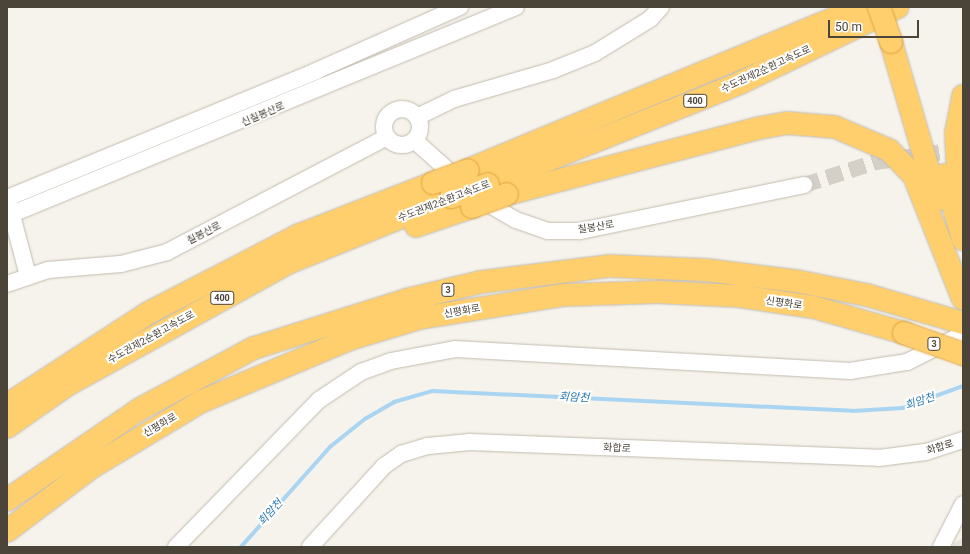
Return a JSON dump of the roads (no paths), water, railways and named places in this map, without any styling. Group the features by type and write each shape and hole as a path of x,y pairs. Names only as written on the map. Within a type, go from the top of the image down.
{"highway":[{"path":"813,28 847,7"},
{"name":"수도권제2순환고속도로","path":"7,405 69,362 188,292 299,235 468,170 535,139 813,28 861,7"},
{"path":"879,7 896,40 949,209 963,286"},
{"path":"893,7 896,40"},
{"name":"수도권제2순환고속도로","path":"7,427 67,385 288,263 451,197 497,189 740,83 898,7"},
{"path":"963,96 956,133 949,209 963,299"},
{"path":"288,263 472,207 497,189 787,123 835,127 889,150 949,209 963,239"},
{"name":"3","path":"7,500 140,409 254,348 399,302 480,282 610,266 706,270 796,281 934,312 963,323"},
{"name":"신평화로","path":"7,531 92,467 200,402 350,339 420,318 564,295 658,292 739,296 813,307 904,334 963,354"}],"street":[{"name":"신칠봉산로","path":"7,198 316,71 460,7"},
{"name":"신칠봉산로","path":"9,215 516,7"},
{"path":"417,118 454,99 553,70 596,53 650,19 661,7"},
{"path":"403,109 417,118 420,129 414,140 396,144 387,137 384,125 392,111 403,109"},
{"name":"칠봉산로","path":"7,284 28,276 55,270 121,264 167,252 387,137"},
{"name":"칠봉산로","path":"414,140 478,198 516,220 548,231 580,230 804,185"},
{"path":"7,198 9,215 28,276"},
{"path":"176,547 319,400 361,372 391,361 455,349 850,371 907,362 963,334"},
{"name":"화합로","path":"310,547 384,466 400,454 428,446 493,442 879,458 926,452 963,440"},
{"path":"941,547 963,504"}],"waterway":[{"name":"회암천","path":"241,547 330,447 365,419 394,402 432,391 853,411 903,408 963,386"}],"tunnel":[{"path":"804,185 876,162 963,149"}]}
